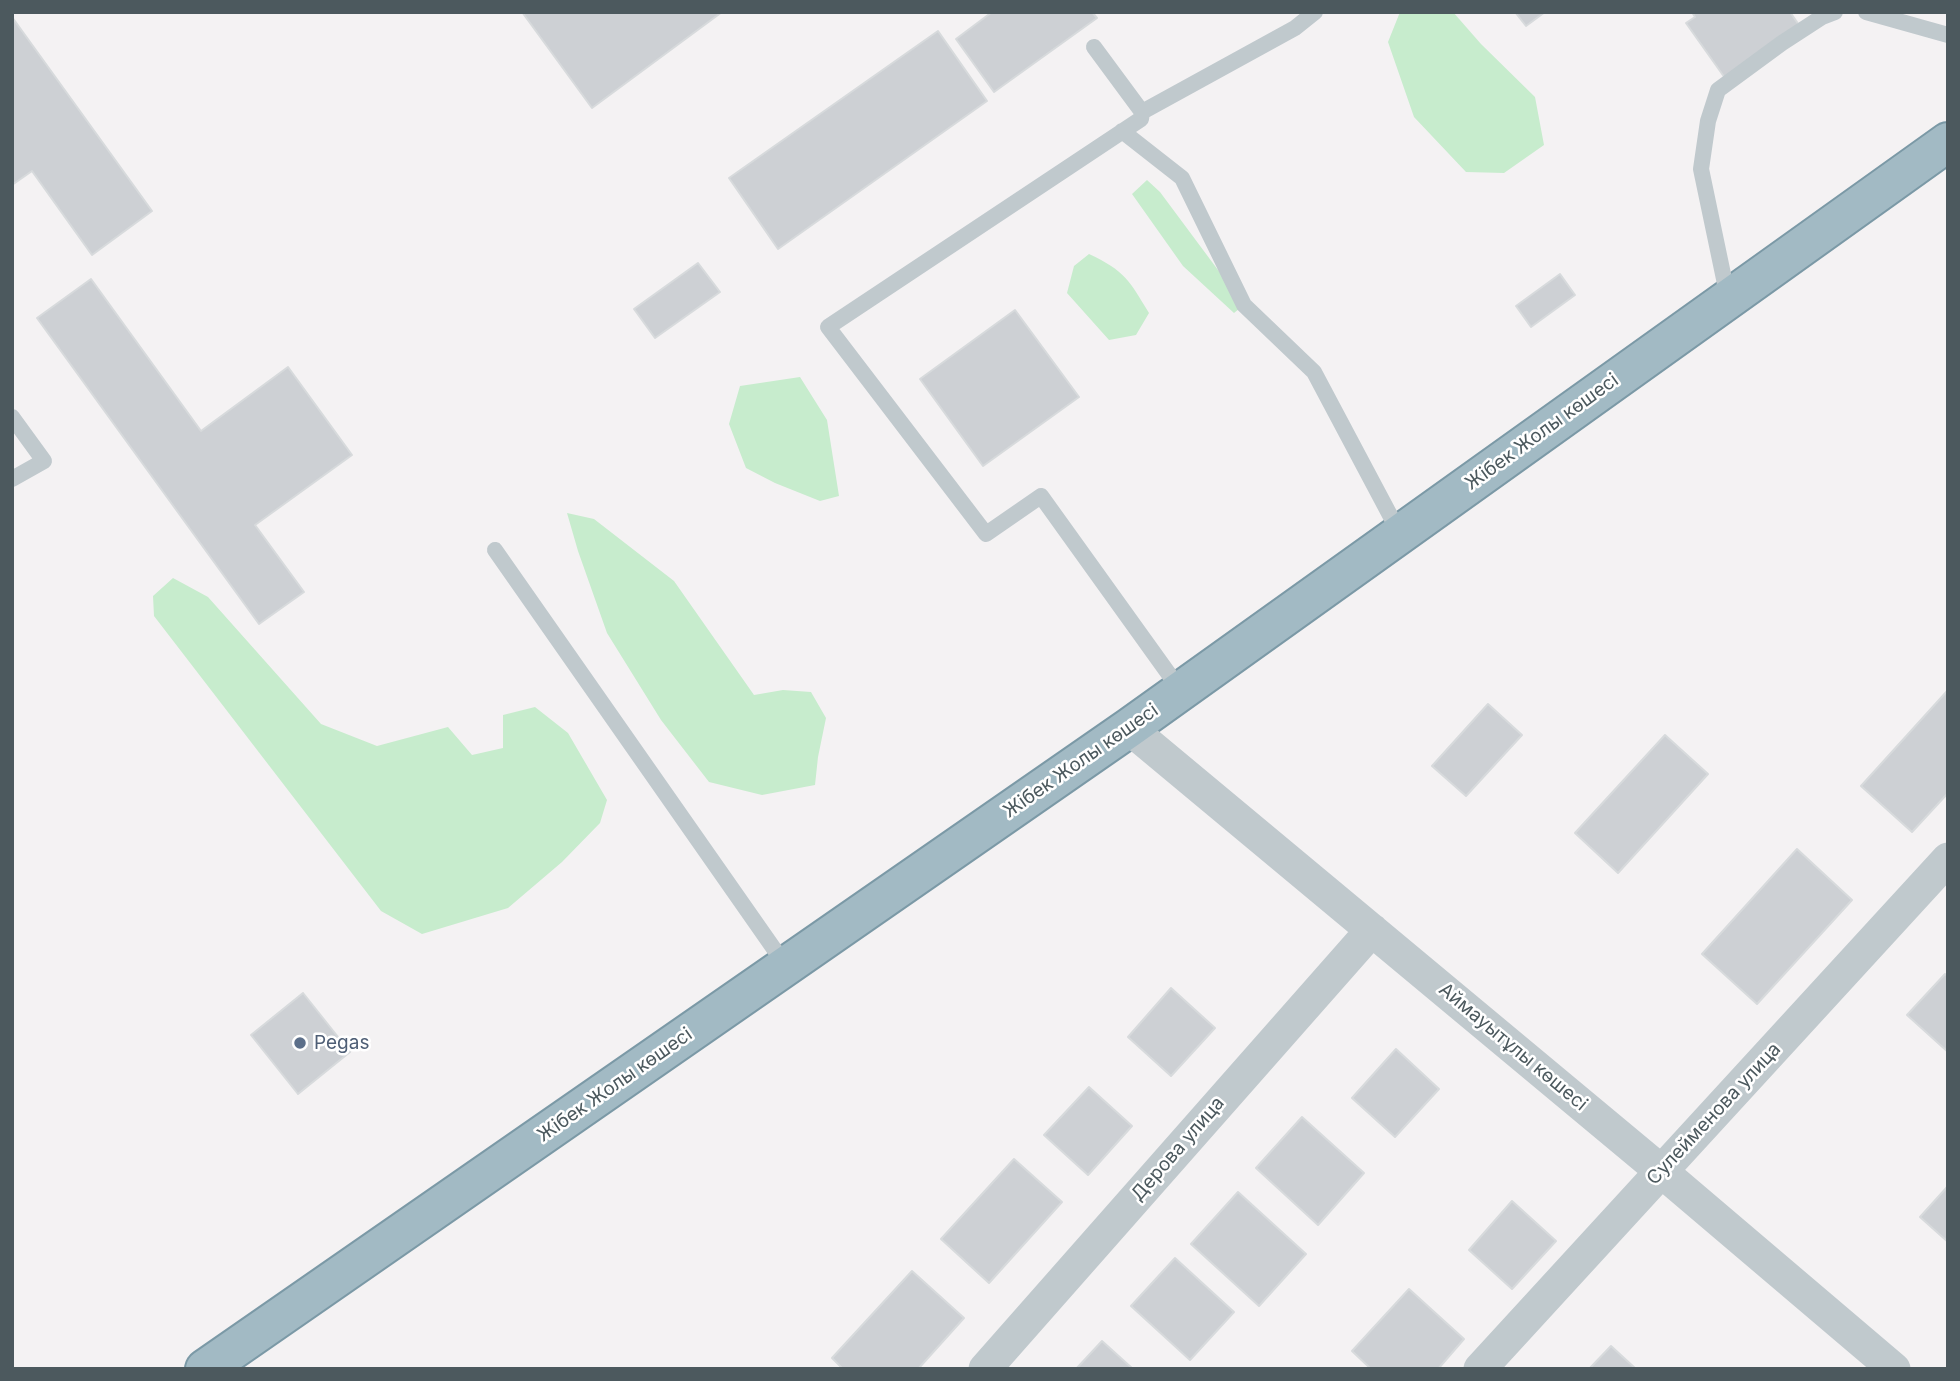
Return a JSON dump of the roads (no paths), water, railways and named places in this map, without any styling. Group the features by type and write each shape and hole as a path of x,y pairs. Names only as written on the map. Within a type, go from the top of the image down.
{"highway":[{"name":"Жібек Жолы көшесі","path":"205,1369 1129,728 1948,142"}],"street":[{"name":"Аймауытұлы көшесі","path":"1129,728 1661,1171 1894,1369"},
{"name":"Сулейменова улица","path":"1480,1369 1948,859"},
{"name":"Дерова улица","path":"985,1369 1372,930"}],"lane":[{"path":"1142,111 1295,28 1315,12"},
{"path":"1728,299 1701,169 1708,121 1718,90 1782,43 1822,17 1835,12"},
{"path":"1866,12 1948,35"},
{"path":"1094,47 1142,111 1141,118 828,327 986,534 1041,496 1181,691"},
{"path":"1122,131 1182,178 1244,305 1314,372 1400,534"},
{"path":"12,417 44,461 12,479"},
{"path":"495,550 786,966"}],"place":[{"name":"Pegas","path":"300,1043"}]}
